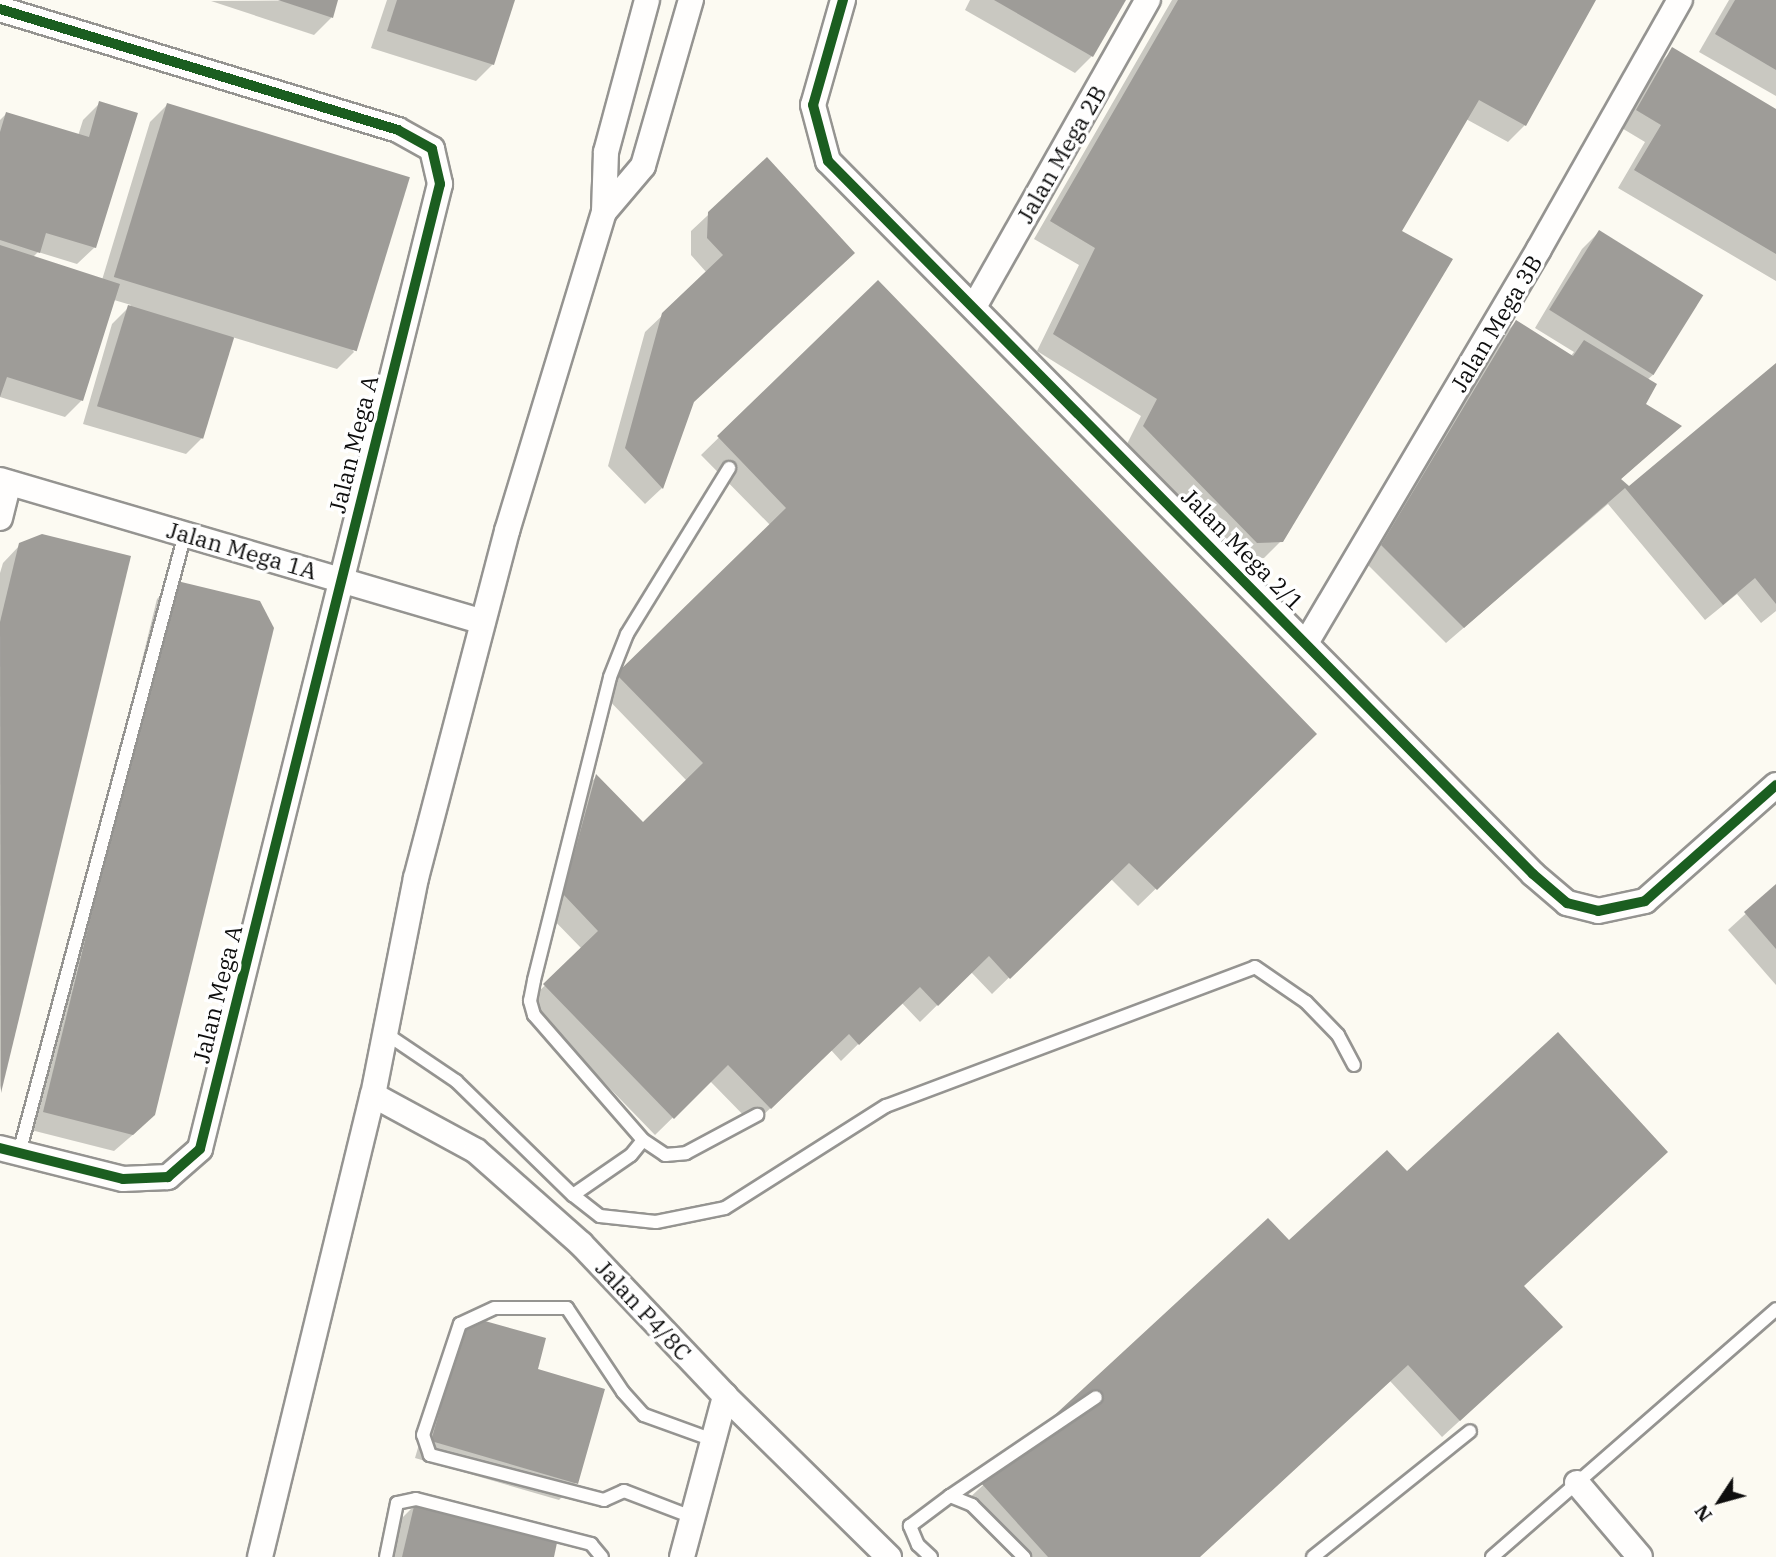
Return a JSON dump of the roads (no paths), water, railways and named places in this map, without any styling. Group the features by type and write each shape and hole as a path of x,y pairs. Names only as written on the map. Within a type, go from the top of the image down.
{"street":[{"path":"260,1557 373,1095 416,878 483,622 604,212 606,152 647,0"},
{"path":"604,212 643,166 691,0"},
{"name":"Jalan Mega 2/1","path":"843,0 813,105 828,161 1533,874 1567,903 1598,911 1645,901 1776,785"},
{"name":"Jalan Mega 2B","path":"974,307 1147,0"},
{"name":"Jalan Mega 3B","path":"1306,643 1539,249 1679,0"},
{"name":"Jalan Mega A","path":"0,9 398,130 432,149 440,184 200,1150 168,1177 123,1179 10,1150"},
{"path":"0,518 4,482"},
{"name":"Jalan Mega 1A","path":"4,482 341,578 483,622"},
{"name":"Jalan P4/8C","path":"373,1095 476,1151 581,1244 725,1396 889,1557"},
{"path":"682,1557 725,1396"},
{"path":"1577,1483 1640,1557"},
{"path":"249,1557 269,1514"}],"lane":[{"path":"729,468 627,634 610,677 530,1001 534,1015 643,1140 665,1156 686,1153 757,1115"},
{"path":"10,1150 185,534"},
{"path":"385,1033 456,1081 573,1195 600,1216 656,1222 724,1208 886,1106 1255,967 1306,1002 1338,1035 1354,1065"},
{"path":"573,1195 631,1155 643,1140"},
{"path":"692,1517 624,1491 604,1500 430,1455 423,1435 460,1324 495,1308 567,1308 623,1392 644,1415 713,1440"},
{"path":"1492,1557 1776,1309"},
{"path":"931,1557 918,1545 910,1526 1096,1397"},
{"path":"1313,1557 1470,1431"},
{"path":"950,1496 972,1506 1024,1557"},
{"path":"386,1557 397,1503 416,1499 591,1544 602,1557"}]}
